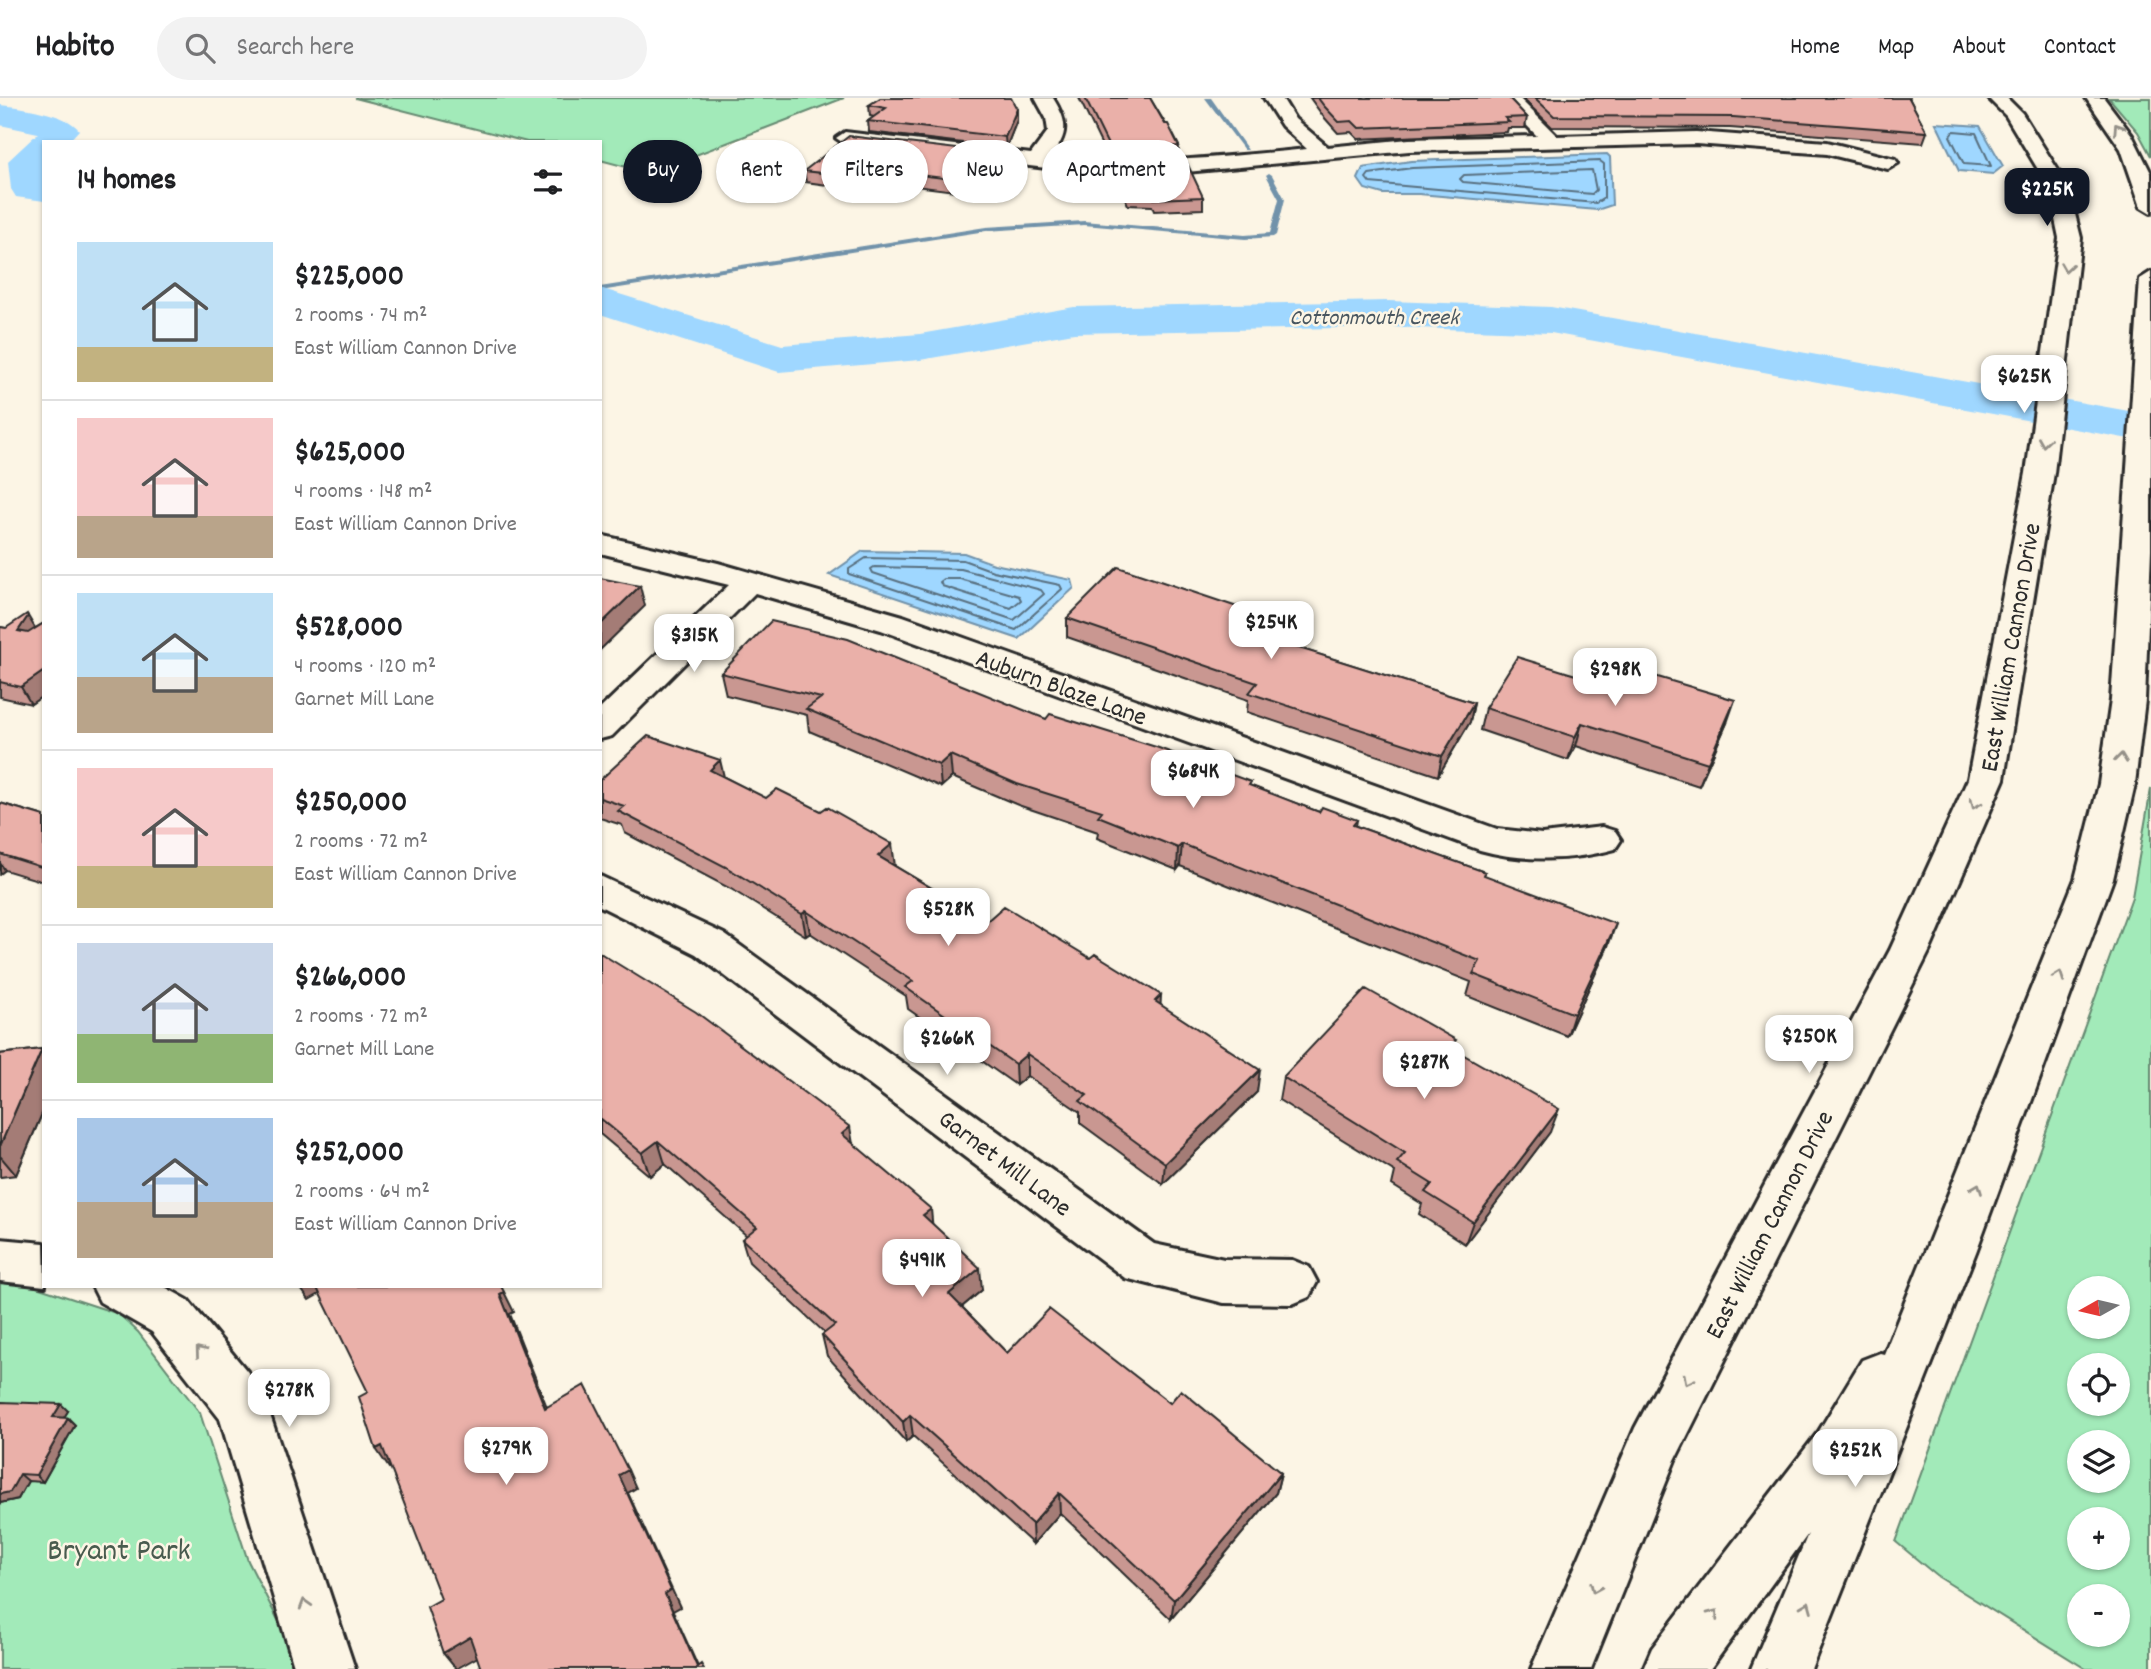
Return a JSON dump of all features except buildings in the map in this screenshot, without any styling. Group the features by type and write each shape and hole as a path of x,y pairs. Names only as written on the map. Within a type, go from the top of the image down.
{"street":[{"path":"1035,161 1053,143 1059,130 1058,121 1044,98"},
{"path":"1273,98 1288,122 1322,152"},
{"path":"1509,98 1552,141"},
{"name":"East William Cannon Drive","path":"1561,1669 1654,1446 1910,950 1986,779 2040,473 2070,238 2059,186 2019,122 1997,98"},
{"path":"2095,98 2109,113 2139,164 2151,207"},
{"path":"845,138 1035,161 1154,169 1196,168 1322,152 1409,145 1722,139 1827,148 1888,163"},
{"path":"1782,1669 1952,1252 2094,879 2117,784 2128,700 2148,377 2151,279"},
{"name":"Auburn Blaze Lane","path":"602,544 750,581 892,623 1493,841 1542,847 1601,840"},
{"path":"602,726 750,581"},
{"name":"Garnet Mill Lane","path":"602,890 710,944 1142,1263 1224,1281 1292,1282"},
{"path":"1673,1669 1838,1449 1952,1252"},
{"path":"121,1288 170,1316 242,1406 325,1669"}],"green space":[{"path":"355,98 844,98 735,140 716,140 716,147 702,153 702,140 623,140 623,166 602,161 602,140 519,140"},
{"path":"2109,98 2151,98 2151,156 2138,132"},
{"path":"2151,789 2151,1669 2086,1669 1937,1576 1896,1542 2132,897"},
{"name":"Bryant Park","path":"0,1280 15,1280 119,1314 138,1332 200,1413 248,1561 303,1669 0,1669"}],"water":[{"path":"1936,123 1980,126 2003,166 1993,174 1959,171"},
{"path":"1607,154 1610,157 1612,205 1597,210 1419,194 1383,194 1365,189 1358,179 1363,168 1411,161"},
{"path":"863,551 964,553 994,564 1072,580 1074,588 1019,639 829,575"}],"waterway":[{"path":"1208,98 1246,149"},
{"name":"Cottonmouth Creek","path":"0,115 23,117 62,130 50,140"},
{"name":"Cottonmouth Creek","path":"42,147 25,161 29,189 42,190"},
{"path":"602,289 986,229 1084,223 1245,237 1273,235 1282,199 1269,175"},
{"name":"Cottonmouth Creek","path":"602,301 779,359 920,347 1074,320 1389,314 1551,320 2151,429"}]}
